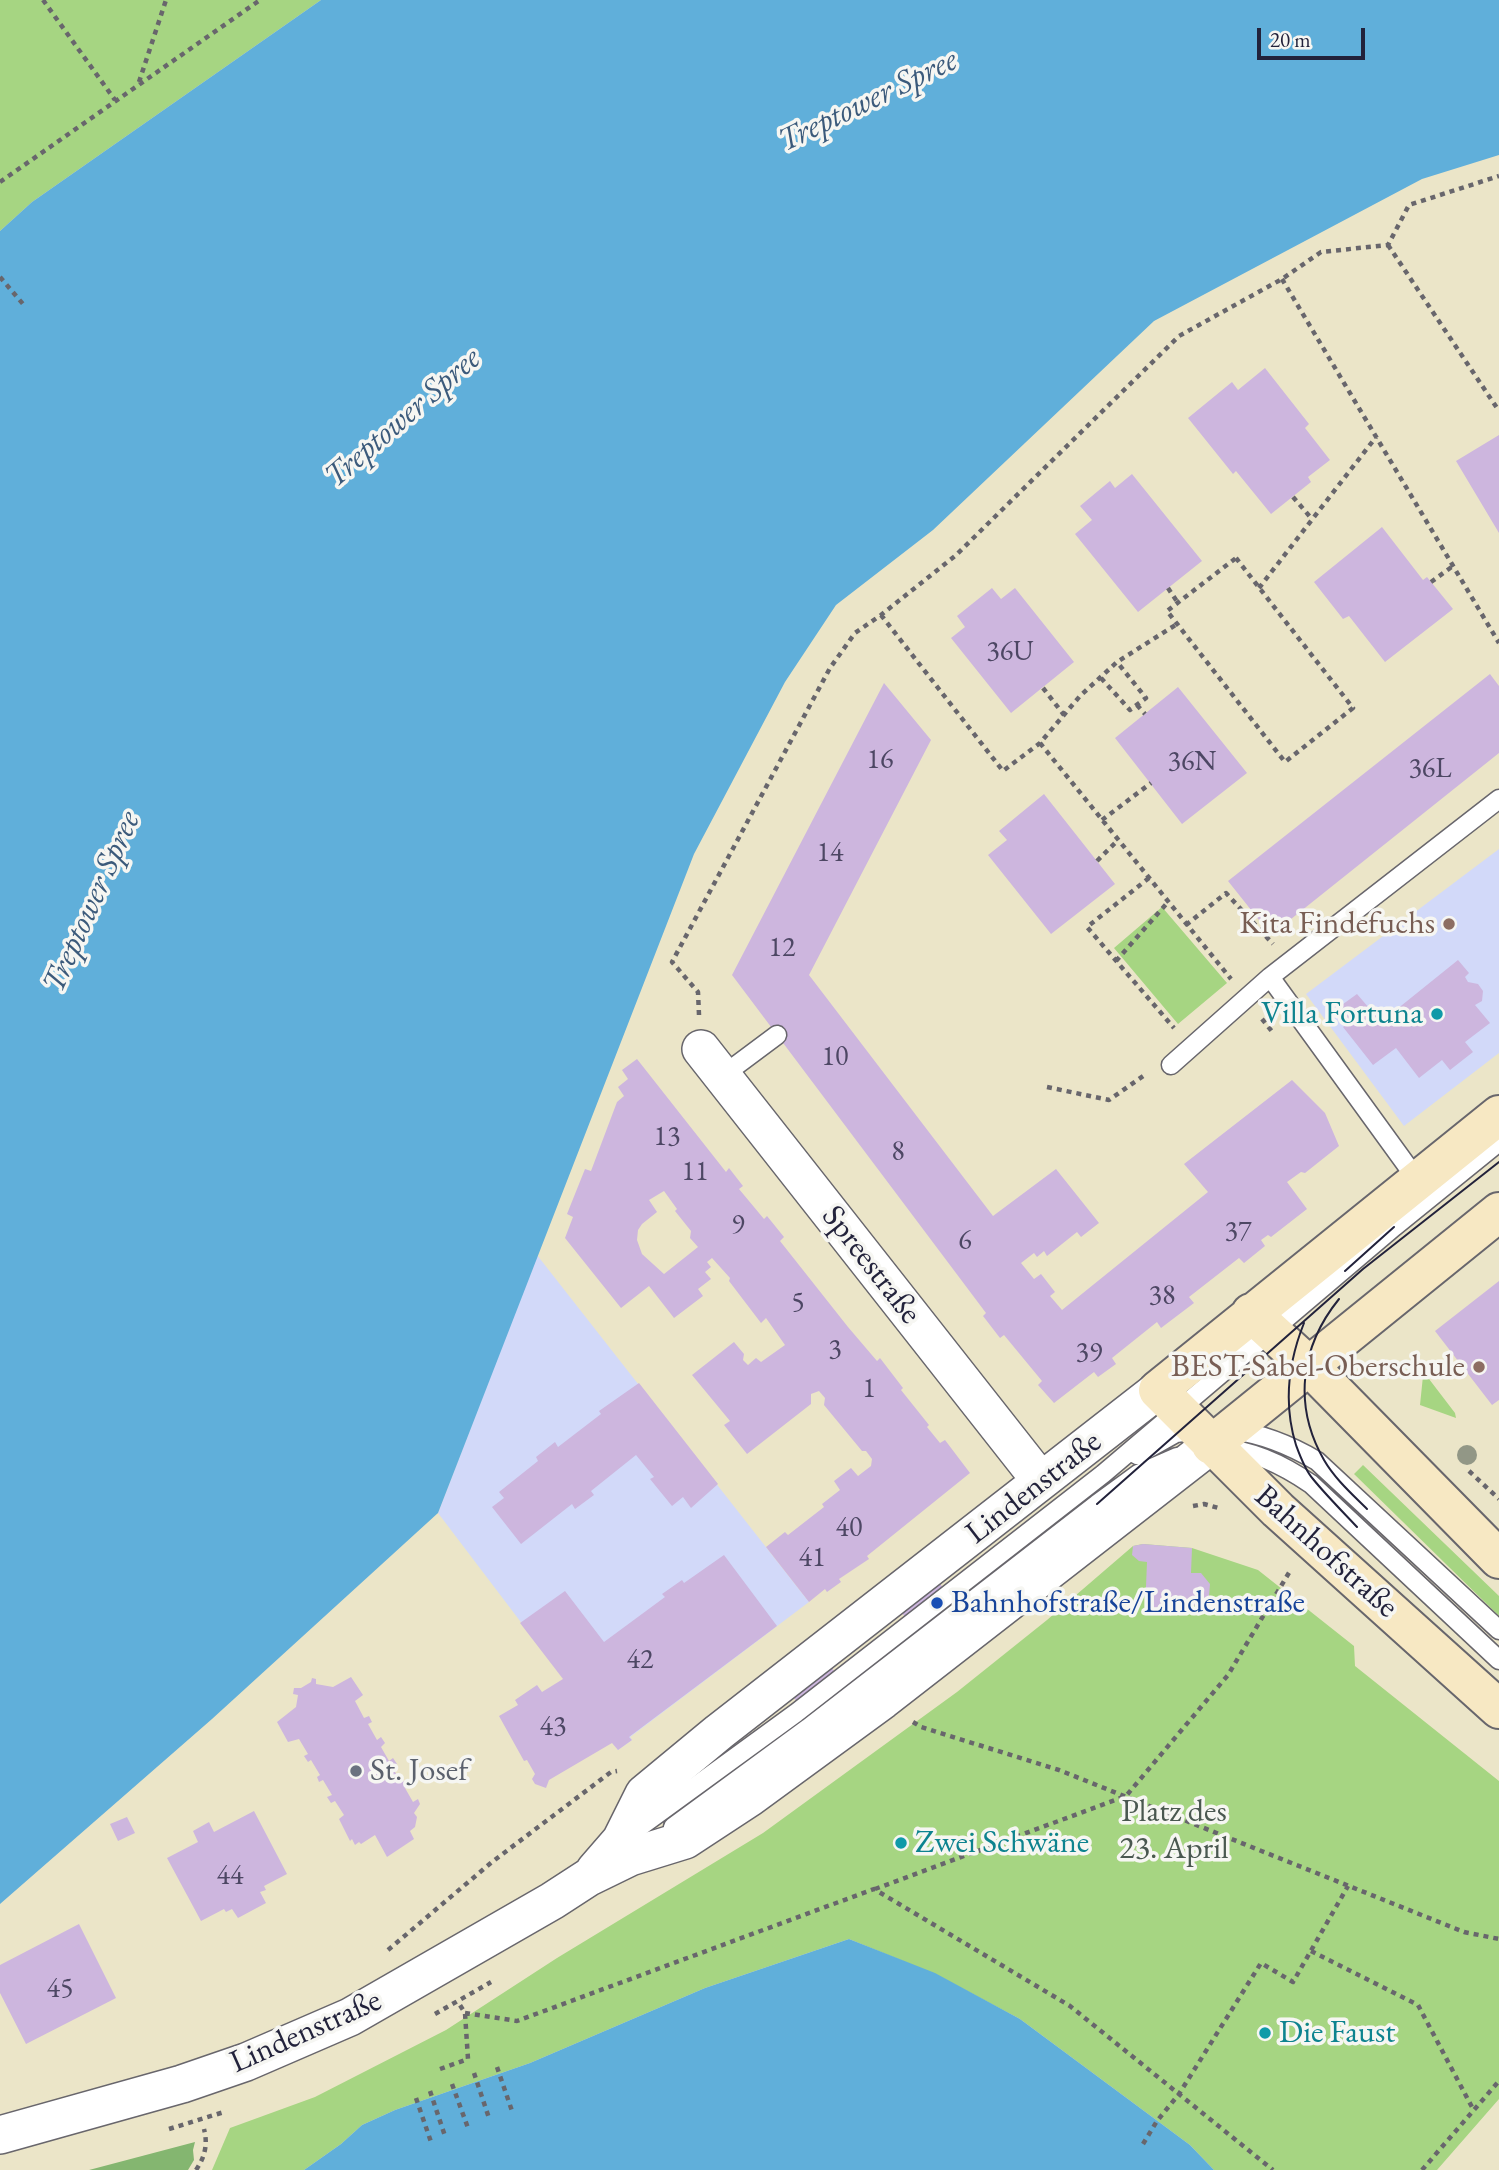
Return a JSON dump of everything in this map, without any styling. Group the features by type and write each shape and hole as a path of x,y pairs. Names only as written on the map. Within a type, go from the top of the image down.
{"main road":[{"name":"Lindenstraße","path":"1199,1429 1261,1322 1418,1181 1499,1115"},
{"name":"Lindenstraße","path":"1199,1429 1309,1366 1499,1212"},
{"path":"1261,1322 1309,1366 1499,1559"},
{"name":"Bahnhofstraße","path":"1199,1429 1278,1510 1499,1709"}],"street":[{"name":"Spreestraße","path":"712,1062 1041,1481"},
{"name":"Lindenstraße","path":"626,1848 644,1794 719,1732 1041,1481 1199,1429"},
{"name":"Lindenstraße","path":"0,2135 182,2084 246,2062 338,2022 439,1968 552,1901 626,1848 685,1840 749,1798 892,1693 1199,1429"}],"lane":[{"path":"1171,1065 1270,977 1499,799"},
{"path":"1270,977 1418,1181"},
{"path":"712,1062 777,1035"},
{"path":"1261,1322 1499,1142"},
{"path":"1103,1474 1199,1429"},
{"path":"1199,1429 1237,1450 1292,1471 1311,1484 1499,1660"},
{"path":"626,1848 1103,1474 1176,1433 1199,1429 1266,1437 1317,1461 1499,1630"}],"path":[{"path":"43,0 115,100"},
{"path":"139,83 166,0"},
{"path":"0,182 260,0"},
{"path":"1388,245 1409,205 1499,176"},
{"path":"712,1062 698,992 671,962 830,668 855,633 956,556 1179,337 1282,279 1321,253 1388,245"},
{"path":"1388,245 1499,411"},
{"path":"0,277 23,304"},
{"path":"1282,279 1499,643"},
{"path":"1259,588 1376,437"},
{"path":"1293,497 1312,519"},
{"path":"1236,558 1353,708 1285,762 1167,611 1178,603 1236,558"},
{"path":"1431,582 1453,566"},
{"path":"1168,588 1178,603"},
{"path":"881,615 1003,771 1040,743 1117,662 1177,624"},
{"path":"1101,677 1130,710 1146,698 1117,662"},
{"path":"1043,688 1064,715"},
{"path":"1137,705 1145,714"},
{"path":"1040,743 1279,1040"},
{"path":"1102,820 1151,783"},
{"path":"1097,861 1118,840"},
{"path":"1149,878 1087,927 1179,1034"},
{"path":"1186,925 1226,893 1290,962"},
{"path":"1116,961 1168,902"},
{"path":"1047,1087 1109,1100 1159,1064 1171,1065"},
{"path":"1184,1508 1204,1504 1228,1510"},
{"path":"466,2013 517,2021 1126,1796 1228,1675 1287,1577"},
{"path":"910,1720 921,1727 1059,1770 1464,1932 1499,1939"},
{"path":"381,1956 503,1854 611,1772 620,1771"},
{"path":"1143,2144 1157,2120 1180,2094 1261,1963 1293,1982 1348,1886"},
{"path":"874,1889 1070,2006 1273,2170"},
{"path":"1311,1951 1418,2005 1473,2109"},
{"path":"440,2069 468,2059 466,2013 458,2002"},
{"path":"497,2067 512,2111"},
{"path":"474,2073 489,2118"},
{"path":"1422,2170 1499,2081"},
{"path":"452,2084 468,2128"},
{"path":"430,2091 445,2136"},
{"path":"416,2098 431,2142"},
{"path":"196,2170 203,2160 207,2140 204,2129"}],"shaded area":[{"name":"Kita Findefuchs","path":"1499,849 1499,1053 1404,1126 1306,994"},
{"path":"537,1255 809,1602 630,1737 632,1740 618,1750 438,1513"}],"green space":[{"path":"0,0 321,0 32,202 0,231"},
{"path":"1162,907 1227,983 1178,1024 1114,948"},
{"path":"1426,1375 1456,1418 1420,1405 1423,1376"},
{"path":"1363,1465 1499,1596 1499,1616 1354,1474"},
{"name":"Platz des 23. April","path":"1143,1544 1192,1548 1258,1570 1354,1646 1355,1666 1499,1781 1499,2099 1437,2170 1214,2170 1190,2145 1020,2019 935,1974 849,1939 705,1988 530,2063 395,2110 362,2125 341,2144 304,2170 212,2170 230,2128 315,2097 446,2030 557,1958 763,1833 957,1692 1133,1546"},
{"path":"195,2142 194,2160 188,2170 89,2170"}],"water":[{"name":"Treptower Spree","path":"321,0 1499,0 1499,155 1422,179 1154,321 933,530 836,605 785,682 694,854 438,1513 212,1719 0,1904 0,231 32,202"},
{"path":"849,1939 935,1973 1020,2019 1190,2145 1214,2170 304,2170 341,2144 362,2125 395,2110 530,2063 705,1988"}],"building":[{"path":"1265,368 1309,424 1305,428 1330,460 1308,477 1311,482 1271,514 1236,471 1233,474 1188,418 1232,382 1238,390"},
{"path":"1499,435 1499,533 1456,461"},
{"path":"1132,474 1202,561 1138,612 1075,534 1092,520 1080,506 1110,481 1115,488"},
{"path":"1382,527 1423,580 1427,577 1453,609 1385,662 1349,616 1343,619 1314,582"},
{"path":"992,588 1001,599 1015,588 1074,662 1011,713 951,638 965,627 957,616"},
{"path":"1490,674 1499,686 1499,753 1271,935 1228,881"},
{"path":"884,683 931,740 809,975 993,1216 1056,1169 1099,1223 1081,1237 1077,1232 1047,1256 1044,1251 1037,1257 1034,1253 1021,1263 1034,1279 1041,1274 1055,1292 1050,1296 1062,1310 1208,1192 1184,1164 1292,1080 1325,1113 1339,1146 1305,1173 1301,1172 1287,1182 1307,1209 1271,1237 1268,1235 1261,1240 1265,1246 1244,1263 1239,1258 1189,1297 1194,1303 1161,1328 1157,1322 1112,1358 1116,1364 1098,1377 1094,1372 1054,1403 1038,1385 1042,1381 1004,1335 1000,1338 983,1316 986,1313 732,975"},
{"path":"1178,687 1247,773 1182,824 1115,738"},
{"path":"1044,794 1115,884 1051,934 988,855 1007,840 999,831"},
{"name":"Villa Fortuna","path":"1458,960 1469,973 1465,977 1468,982 1478,984 1483,991 1482,1001 1475,1005 1490,1023 1465,1042 1473,1052 1450,1070 1442,1060 1419,1078 1396,1048 1373,1065 1343,1027 1350,1021 1339,1007 1357,994 1381,1022"},
{"path":"637,1059 726,1172 729,1168 743,1186 739,1189 764,1219 767,1216 784,1237 780,1241 848,1327 877,1361 880,1358 929,1425 927,1427 940,1443 945,1440 970,1473 867,1556 869,1559 839,1579 841,1582 827,1592 825,1589 809,1602 766,1547 785,1532 788,1535 824,1507 822,1504 840,1490 834,1481 851,1468 858,1476 871,1466 872,1459 866,1451 862,1451 824,1405 825,1398 819,1391 811,1394 811,1404 747,1454 724,1425 730,1421 692,1375 734,1342 744,1354 743,1360 748,1365 756,1358 761,1362 785,1345 766,1318 761,1323 729,1281 730,1278 712,1258 707,1262 711,1267 705,1272 711,1279 698,1289 703,1296 674,1318 649,1286 621,1308 565,1238 573,1217 567,1214 585,1169 591,1171 617,1102 624,1096 618,1087 628,1079 622,1070","holes":["664,1191 677,1209 675,1211 691,1231 690,1238 698,1247 664,1274 642,1254 637,1240 638,1230 657,1212 649,1200"]},
{"name":"BEST-Sabel-Oberschule","path":"1499,1281 1499,1400 1492,1405 1435,1331"},
{"path":"639,1383 718,1484 691,1508 683,1497 672,1506 650,1479 654,1477 636,1455 591,1491 594,1495 575,1509 572,1504 521,1544 492,1507 504,1498 499,1492 538,1461 536,1457 555,1442 558,1447 601,1414 599,1411"},
{"path":"1143,1544 1192,1548 1191,1573 1201,1573 1210,1584 1209,1596 1200,1606 1188,1605 1188,1614 1145,1611 1147,1562 1139,1561 1132,1555 1133,1546"},
{"path":"724,1555 777,1626 629,1737 632,1740 618,1750 612,1743 549,1780 546,1788 535,1784 532,1779 535,1774 527,1760 524,1761 499,1716 518,1705 515,1700 537,1685 542,1692 563,1679 520,1623 565,1591 604,1642 665,1597 662,1594 682,1580 684,1583"},
{"path":"940,1584 946,1591 908,1621 902,1613"},
{"path":"832,1668 837,1676 800,1706 794,1698"},
{"name":"St. Josef","path":"351,1677 363,1695 355,1701 364,1718 369,1716 372,1722 368,1724 377,1740 381,1737 385,1743 381,1747 389,1761 393,1758 397,1764 392,1767 401,1782 406,1780 409,1785 405,1788 413,1802 418,1799 420,1804 414,1813 417,1817 415,1827 410,1831 414,1839 387,1857 375,1835 361,1844 359,1842 355,1845 352,1839 350,1841 339,1819 344,1815 335,1801 331,1803 327,1797 332,1795 323,1780 319,1782 317,1777 320,1775 311,1760 308,1762 304,1756 308,1754 299,1739 288,1742 277,1722 296,1707 298,1695 293,1694 294,1688 301,1688 311,1682 312,1678 316,1679 316,1684 333,1687"},
{"path":"254,1811 287,1874 264,1886 266,1890 260,1892 266,1903 238,1918 232,1909 226,1912 224,1909 201,1921 167,1858 198,1842 193,1831 209,1822 214,1832"},
{"path":"127,1817 135,1833 118,1841 110,1824"},
{"path":"79,1924 116,1998 26,2044 0,1993 0,1965"}],"tram line":[{"path":"1097,1504 1363,1269 1499,1162"},
{"path":"1345,1271 1394,1227"},
{"path":"1339,1299 1326,1317 1309,1357 1305,1398 1314,1440 1324,1460 1338,1480 1367,1509"},
{"path":"1304,1323 1294,1353 1289,1383 1290,1414 1296,1445 1310,1475 1357,1527"}],"place":[{"name":"Kita Findefuchs","path":"1449,924"},
{"name":"Villa Fortuna","path":"1437,1014"},
{"name":"BEST-Sabel-Oberschule","path":"1479,1367"},
{"name":"Bahnhofstraße/Lindenstraße","path":"937,1603"},
{"name":"St. Josef","path":"356,1771"},
{"name":"Zwei Schwäne","path":"901,1843"},
{"name":"Die Faust","path":"1265,2033"}]}
